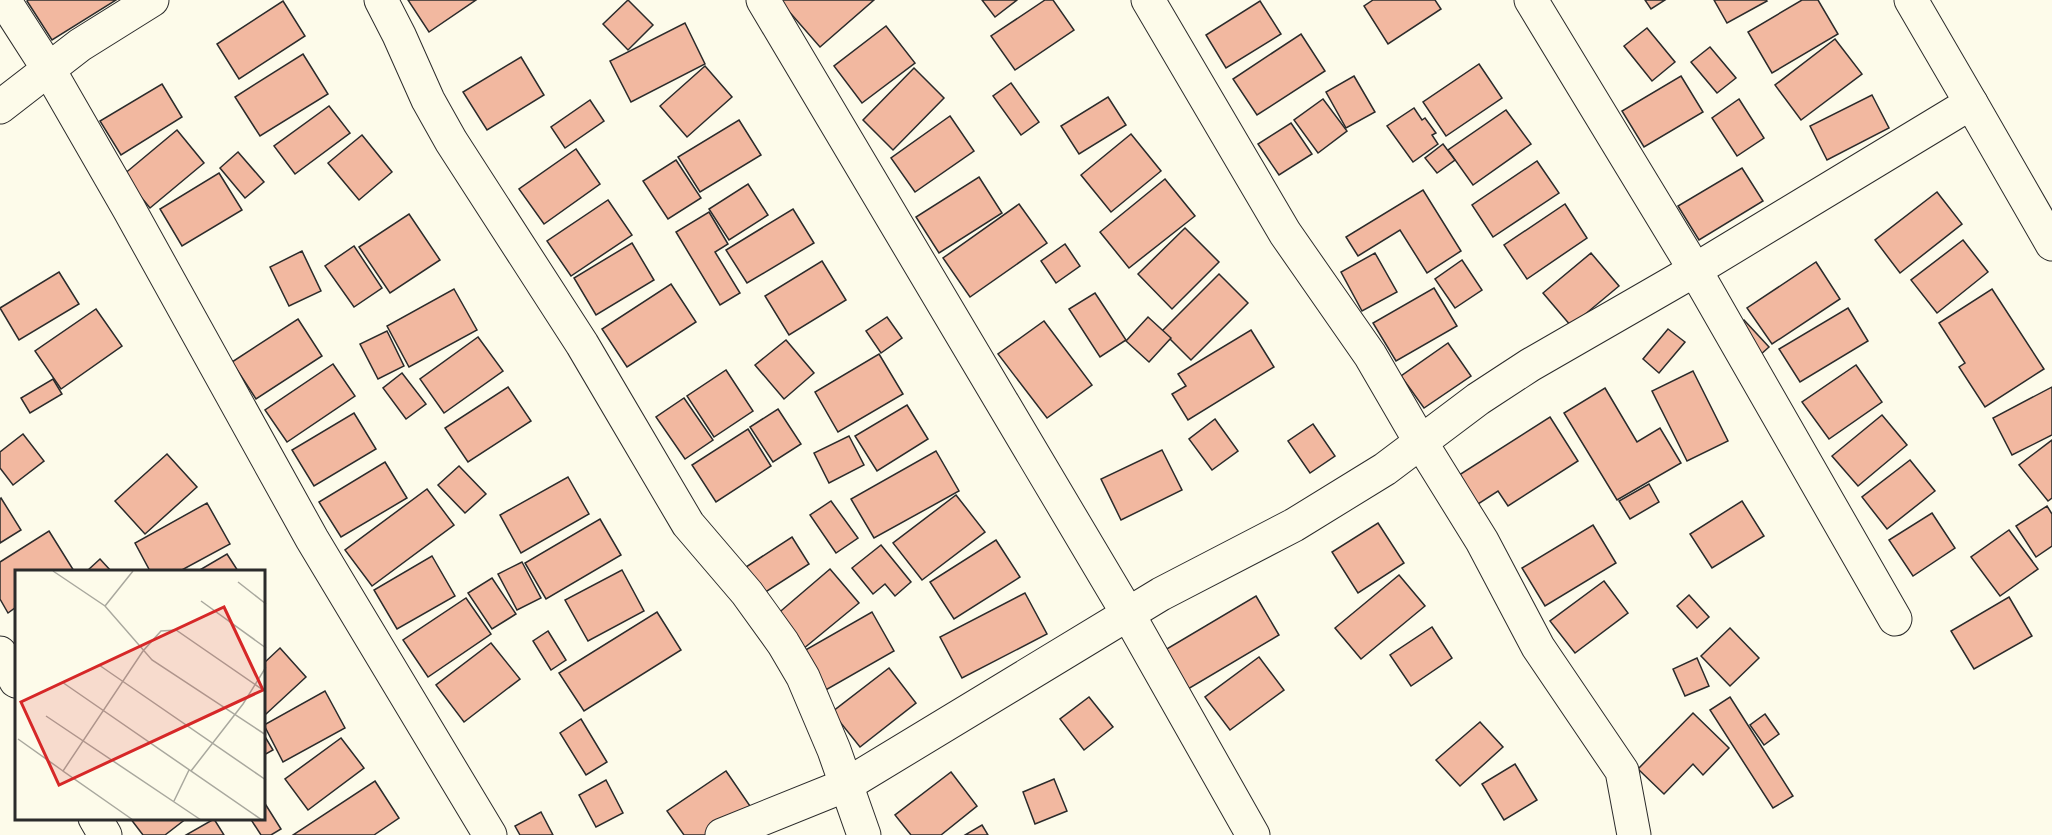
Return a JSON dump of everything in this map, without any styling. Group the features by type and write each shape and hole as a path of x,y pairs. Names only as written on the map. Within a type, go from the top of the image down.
{"street":[{"path":"4,0 49,70 129,209 312,539 490,835"},
{"path":"0,107 80,45 152,0"},
{"path":"381,0 428,100 451,141 582,344 688,524 747,593 783,643 803,677 834,750 864,835"},
{"path":"762,0 1128,614 1253,835"},
{"path":"1148,0 1285,233 1370,355 1482,541 1538,647 1622,771 1634,835"},
{"path":"1531,0 1695,270 1895,620"},
{"path":"1911,0 2052,244"},
{"path":"722,835 846,785 1161,594 1294,525 1385,469 1478,399 1530,365 1695,270 1971,103"},
{"path":"0,652 15,679"},
{"path":"96,820 105,835"}],"building":[{"path":"28,0 116,0 52,40"},
{"path":"408,0 476,0 429,32"},
{"path":"628,0 653,25 628,50 603,24"},
{"path":"779,0 874,0 820,47"},
{"path":"982,0 1017,0 995,17"},
{"path":"1045,0 1053,0 1074,30 1015,70 991,36"},
{"path":"1373,0 1435,0 1441,9 1388,44 1364,6"},
{"path":"1645,0 1665,0 1651,9"},
{"path":"1714,0 1766,0 1767,1 1727,23"},
{"path":"1802,0 1818,0 1838,34 1772,73 1748,32"},
{"path":"283,1 305,36 239,79 217,44"},
{"path":"1260,1 1281,34 1226,68 1206,35"},
{"path":"685,23 705,64 631,102 610,61"},
{"path":"886,26 915,63 862,103 834,66"},
{"path":"1647,28 1675,62 1652,81 1624,46"},
{"path":"1301,34 1325,71 1257,115 1233,79"},
{"path":"1835,39 1862,74 1801,120 1775,85"},
{"path":"1710,47 1736,78 1717,93 1691,62"},
{"path":"303,54 328,94 260,136 235,97"},
{"path":"521,57 544,95 487,130 463,92"},
{"path":"1479,64 1502,98 1446,136 1423,102"},
{"path":"705,66 732,97 687,137 660,106"},
{"path":"914,68 944,98 893,150 863,120"},
{"path":"1354,76 1375,112 1346,128 1326,92"},
{"path":"1681,76 1703,112 1644,147 1622,111"},
{"path":"1011,83 1039,122 1021,135 993,96"},
{"path":"162,84 182,117 121,155 100,121"},
{"path":"1872,95 1889,128 1827,160 1810,126"},
{"path":"1108,97 1126,125 1079,154 1061,126"},
{"path":"1323,99 1347,131 1318,153 1294,120"},
{"path":"1739,99 1764,138 1737,156 1712,118"},
{"path":"590,100 604,121 565,148 551,127"},
{"path":"329,106 350,133 295,174 274,146"},
{"path":"1414,108 1422,120 1425,118 1436,133 1432,135 1438,144 1413,162 1387,126"},
{"path":"1506,110 1531,144 1473,185 1448,150"},
{"path":"950,116 974,151 915,192 891,158"},
{"path":"739,120 761,155 700,192 678,157"},
{"path":"1291,123 1312,154 1279,175 1258,144"},
{"path":"177,130 204,163 150,208 123,175"},
{"path":"1131,134 1161,171 1111,212 1081,175"},
{"path":"362,135 392,172 359,200 328,163"},
{"path":"1443,144 1455,160 1437,173 1425,158"},
{"path":"576,149 600,184 544,224 519,189"},
{"path":"238,152 264,182 245,198 220,168"},
{"path":"676,160 701,198 668,219 643,181"},
{"path":"1537,161 1559,193 1493,237 1472,205"},
{"path":"1742,168 1763,201 1699,240 1678,206"},
{"path":"219,173 242,210 182,246 160,209"},
{"path":"979,177 1002,213 939,253 916,217"},
{"path":"1165,179 1195,216 1129,268 1100,232"},
{"path":"748,184 768,215 729,240 709,209"},
{"path":"1423,190 1461,251 1427,273 1400,230 1358,256 1346,237"},
{"path":"1937,192 1962,224 1900,273 1875,240"},
{"path":"608,200 632,235 571,276 547,241"},
{"path":"1019,204 1047,243 970,297 943,258"},
{"path":"1565,204 1587,238 1527,279 1504,245"},
{"path":"793,209 814,243 747,283 726,250"},
{"path":"709,212 728,244 715,252 740,293 720,305 676,232"},
{"path":"409,214 440,260 390,293 359,247"},
{"path":"1185,228 1219,262 1172,309 1138,274"},
{"path":"1963,240 1988,272 1937,313 1911,280"},
{"path":"632,243 654,280 596,315 574,278"},
{"path":"1065,244 1080,266 1056,283 1041,261"},
{"path":"354,246 382,288 354,307 325,266"},
{"path":"302,251 321,291 289,306 270,267"},
{"path":"1375,253 1397,292 1362,311 1341,272"},
{"path":"1591,253 1619,286 1571,326 1543,293"},
{"path":"1462,260 1482,290 1455,308 1435,279"},
{"path":"822,261 846,300 789,335 765,296"},
{"path":"1816,262 1840,299 1772,344 1747,308"},
{"path":"59,272 79,304 19,340 0,308"},
{"path":"1219,274 1248,303 1191,360 1162,331"},
{"path":"671,284 696,322 627,367 602,329"},
{"path":"1434,288 1457,326 1396,361 1373,323"},
{"path":"454,289 477,330 409,367 387,326"},
{"path":"1992,289 2044,369 1985,407 1959,367 1965,363 1939,323"},
{"path":"1095,293 1126,340 1100,357 1069,309"},
{"path":"1848,308 1868,341 1800,382 1779,349"},
{"path":"96,309 122,346 61,389 35,351"},
{"path":"887,317 902,338 881,353 866,331"},
{"path":"1148,317 1171,338 1149,362 1126,341"},
{"path":"298,319 322,356 256,399 232,362"},
{"path":"1744,320 1769,347 1750,364 1725,337"},
{"path":"1044,321 1092,385 1047,418 998,354"},
{"path":"1668,329 1685,342 1659,373 1643,359"},
{"path":"1251,330 1274,367 1188,420 1172,394 1186,386 1178,374"},
{"path":"387,331 404,366 378,379 360,344"},
{"path":"478,337 503,371 444,413 420,379"},
{"path":"786,340 814,373 784,399 755,365"},
{"path":"1448,343 1471,376 1424,408 1401,376"},
{"path":"879,354 903,394 838,432 815,392"},
{"path":"333,364 355,396 287,442 265,410"},
{"path":"1856,365 1882,402 1829,439 1802,402"},
{"path":"726,370 753,411 714,437 687,396"},
{"path":"1693,371 1728,441 1687,461 1652,391"},
{"path":"402,373 426,404 406,419 383,388"},
{"path":"53,379 62,394 30,413 21,398"},
{"path":"508,387 531,421 468,462 445,428"},
{"path":"2052,387 2052,435 2012,455 1993,418"},
{"path":"1605,388 1637,442 1660,428 1681,463 1617,500 1564,413"},
{"path":"684,398 713,440 685,459 656,417"},
{"path":"907,405 928,439 877,471 855,436"},
{"path":"778,409 801,444 773,462 750,427"},
{"path":"354,413 376,449 314,486 292,450"},
{"path":"1882,415 1907,445 1858,486 1832,456"},
{"path":"1550,417 1578,461 1508,506 1498,491 1475,506 1456,477"},
{"path":"1215,419 1238,451 1212,470 1189,439"},
{"path":"1313,424 1335,456 1310,473 1288,441"},
{"path":"748,429 771,466 716,502 692,465"},
{"path":"23,434 44,461 13,485 0,468 0,452"},
{"path":"849,436 864,465 829,483 814,453"},
{"path":"2052,440 2052,498 2048,501 2019,465"},
{"path":"1162,450 1182,490 1121,520 1101,479"},
{"path":"936,451 959,491 874,538 851,499"},
{"path":"167,454 197,487 145,534 115,501"},
{"path":"1910,460 1935,491 1887,529 1862,497"},
{"path":"385,462 407,498 341,537 319,502"},
{"path":"459,466 486,494 465,513 438,485"},
{"path":"568,477 589,514 521,553 500,515"},
{"path":"1649,484 1659,502 1630,519 1619,501"},
{"path":"427,489 454,525 372,586 345,550"},
{"path":"956,495 985,532 922,580 893,543"},
{"path":"0,499 21,530 0,543"},
{"path":"831,501 858,538 836,553 810,515"},
{"path":"1742,501 1764,536 1712,568 1690,534"},
{"path":"207,503 230,544 182,570 149,570 135,543"},
{"path":"2047,506 2052,514 2052,546 2036,557 2016,526"},
{"path":"1932,513 1955,548 1913,576 1889,540"},
{"path":"600,519 621,555 546,599 525,563"},
{"path":"1378,523 1404,563 1358,593 1332,552"},
{"path":"1593,525 1616,563 1545,606 1522,568"},
{"path":"2009,530 2038,569 2000,596 1971,557"},
{"path":"49,531 73,570 15,570 15,608 8,613 0,599 0,562"},
{"path":"792,537 809,564 764,593 746,567"},
{"path":"996,540 1020,577 954,619 930,582"},
{"path":"881,545 911,582 895,596 885,584 873,594 852,568"},
{"path":"227,554 237,570 200,570"},
{"path":"432,556 455,596 397,629 374,590"},
{"path":"100,559 110,570 88,570"},
{"path":"522,562 541,598 517,610 498,574"},
{"path":"830,569 859,603 803,649 775,616"},
{"path":"622,570 644,611 588,641 565,600"},
{"path":"1399,575 1425,606 1361,659 1335,628"},
{"path":"492,578 516,614 492,629 468,593"},
{"path":"1604,581 1628,613 1575,653 1550,621"},
{"path":"1025,593 1047,634 962,678 940,637"},
{"path":"1689,595 1709,617 1697,628 1677,606"},
{"path":"1256,596 1279,635 1188,689 1165,650"},
{"path":"2009,597 2032,636 1974,669 1951,631"},
{"path":"466,598 491,634 428,677 403,640"},
{"path":"657,612 681,650 584,711 559,673"},
{"path":"872,612 894,651 824,691 802,652"},
{"path":"1432,627 1452,658 1411,686 1390,655"},
{"path":"1730,628 1759,658 1730,686 1701,656"},
{"path":"548,631 566,660 551,670 533,641"},
{"path":"491,643 520,679 464,722 436,685"},
{"path":"280,648 306,677 266,714 266,661"},
{"path":"1259,657 1284,690 1230,730 1205,697"},
{"path":"1697,658 1709,686 1685,696 1673,669"},
{"path":"889,668 916,703 860,747 832,712"},
{"path":"325,691 345,728 283,762 266,729 266,724"},
{"path":"1089,697 1113,727 1084,750 1060,719"},
{"path":"1730,697 1793,796 1773,808 1710,710"},
{"path":"1693,713 1729,748 1703,775 1693,764 1664,794 1638,769"},
{"path":"1765,714 1779,734 1764,745 1750,725"},
{"path":"581,719 607,762 586,775 560,733"},
{"path":"1480,722 1503,747 1460,786 1436,760"},
{"path":"266,738 273,750 266,754"},
{"path":"341,738 364,768 308,810 285,779"},
{"path":"1515,764 1537,800 1504,820 1482,784"},
{"path":"726,771 750,806 706,835 684,835 667,811"},
{"path":"951,772 977,806 941,835 911,835 895,815"},
{"path":"1054,779 1067,811 1035,824 1023,792"},
{"path":"606,780 623,813 596,827 579,795"},
{"path":"375,781 399,818 374,835 293,835"},
{"path":"266,805 281,829 271,835 261,835 251,820 266,820"},
{"path":"541,812 553,835 520,835 515,826"},
{"path":"132,820 184,820 165,835 143,835"},
{"path":"215,820 224,835 186,835"},
{"path":"982,825 988,835 965,835"}]}
